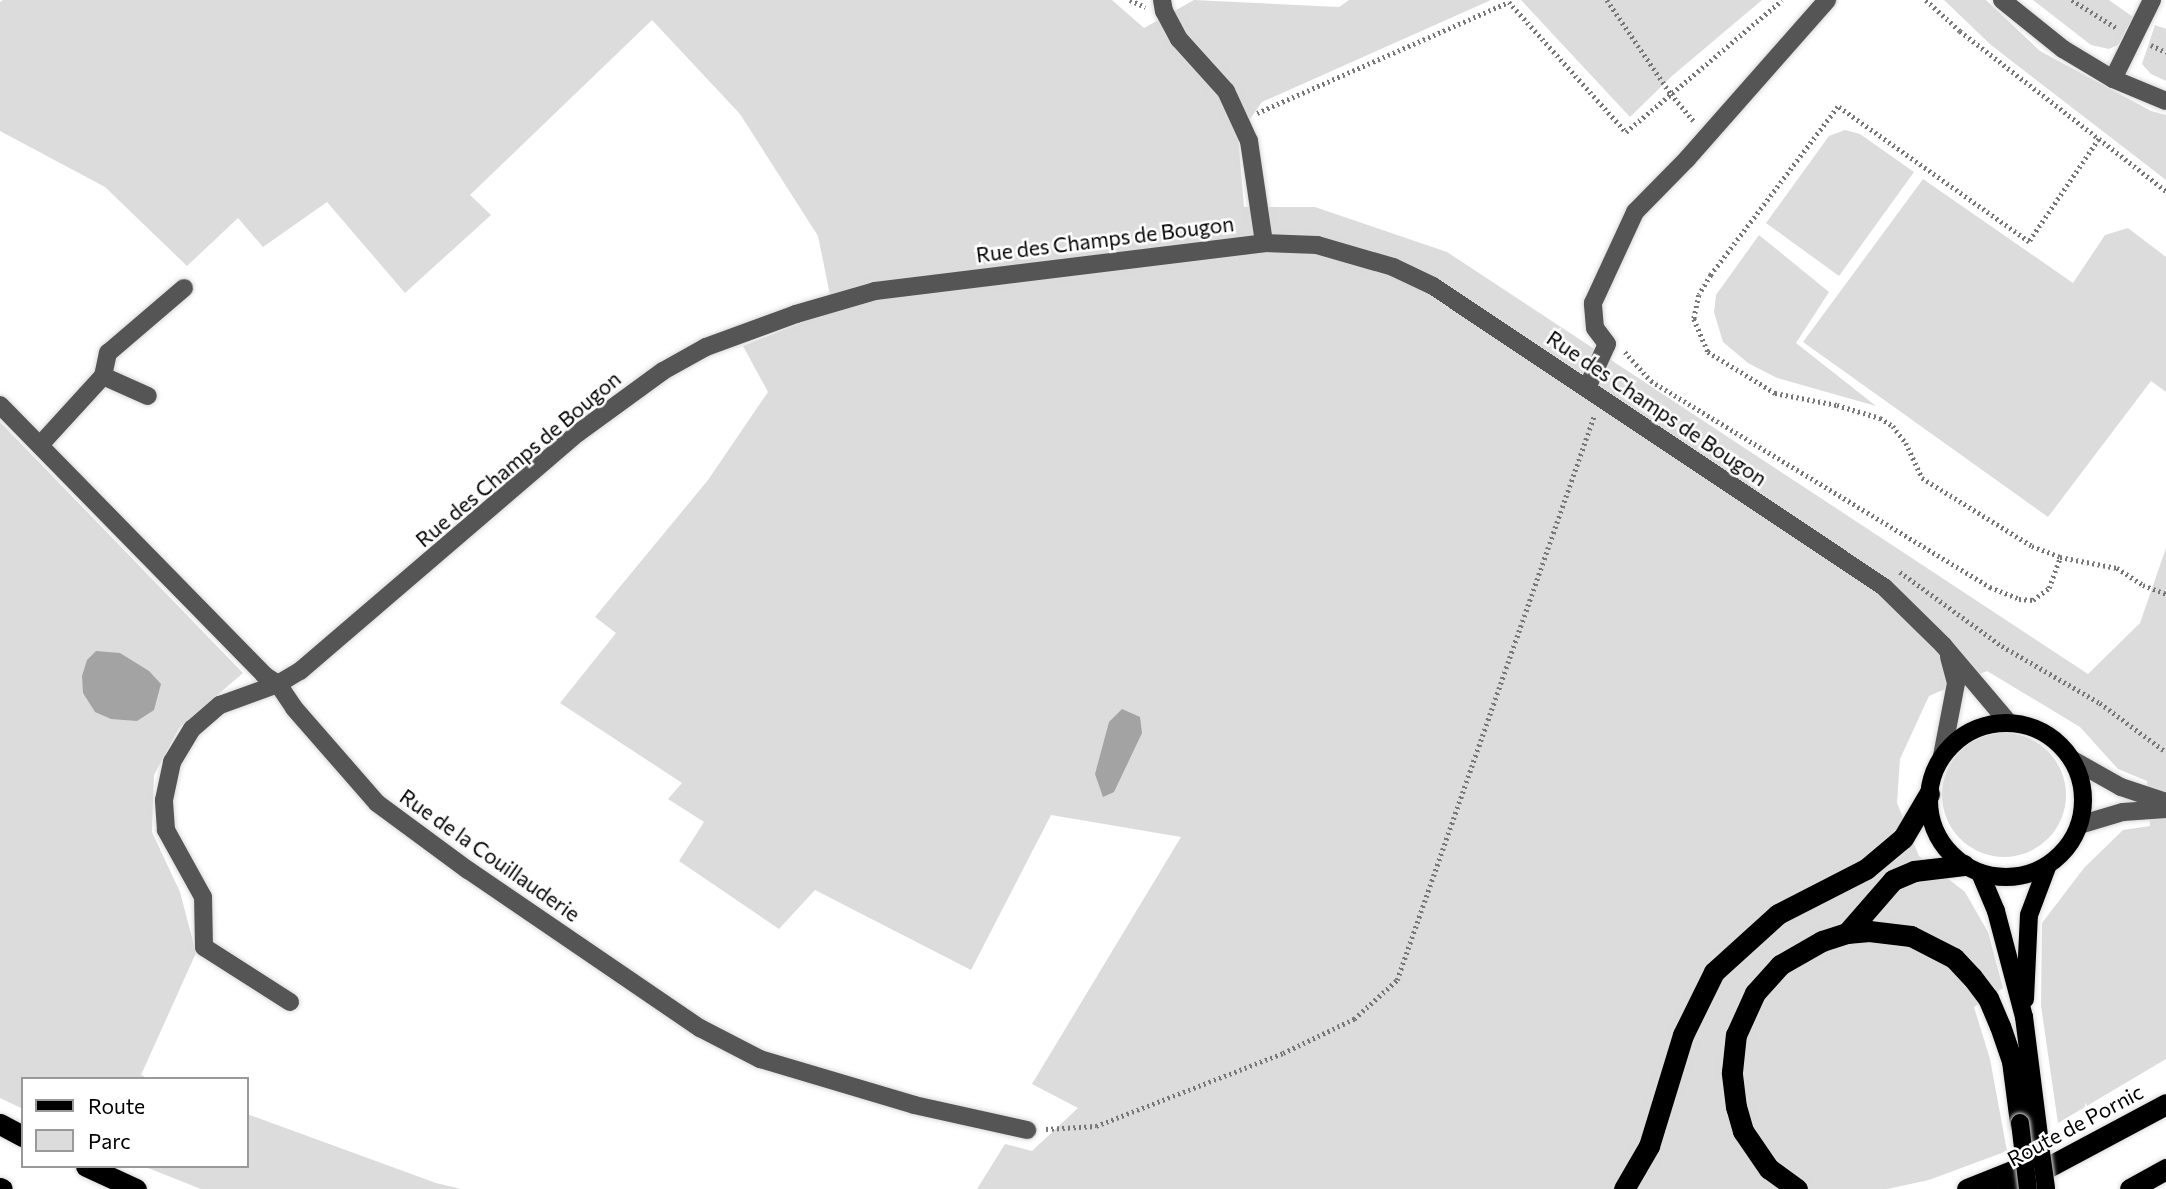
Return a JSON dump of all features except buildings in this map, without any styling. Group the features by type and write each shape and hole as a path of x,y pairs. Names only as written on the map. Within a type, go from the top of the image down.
{"highway":[{"path":"1624,1189 1649,1146 1683,1035 1714,972 1778,914 1866,869 1894,846 1903,838 1929,794"},
{"path":"1847,933 1893,880 1914,871 1972,869"},
{"path":"1797,1189 1769,1169 1743,1131 1736,1107 1732,1072 1737,1035 1755,993 1780,965 1822,941 1847,933 1869,931 1911,936 1954,958 1988,998 2025,1094 2020,1124"},
{"name":"Route de Pornic","path":"2007,1189 2166,1104"},
{"path":"0,1124 21,1135"},
{"path":"1967,1189 2049,1156 2074,1155"},
{"path":"90,1168 136,1189"},
{"path":"2130,1189 2166,1169"}],"main road":[{"path":"2024,1017 1996,911 1972,869 1943,844 1934,829 1929,794 1933,774 1942,755 1971,731 1993,723 2008,722 2038,729 2052,737 2073,760 2083,792 2079,825 2065,850 2048,867 2029,915 2024,1017 2025,1094 2041,1152 2046,1189"},
{"path":"1972,869 2015,877 2048,867"},
{"path":"2020,1124 2041,1152"},
{"path":"2020,1124 2028,1189"}],"street":[{"path":"1594,392 1607,344 1595,328 1593,303 1635,212 1707,136 1826,0"},
{"path":"2002,0 2063,49 2113,79 2166,101"},
{"path":"2113,79 2152,0"},
{"path":"1166,4 1179,39 1226,91 1250,141 1264,243"},
{"name":"Rue des Champs de Bougon","path":"290,1002 204,947 203,897 166,831 164,800 172,762 192,729 220,705 278,684 300,671 578,433 663,371 706,347 796,314 875,291 1264,243 1317,245 1393,267 1433,286 1884,587 1943,645 2008,722"},
{"path":"40,444 103,376 108,353 184,288"},
{"path":"103,376 148,396"},
{"name":"Rue de la Couillauderie","path":"0,405 264,675 278,684 294,708 377,803 468,870 700,1028 760,1059 914,1105 1027,1130"},
{"name":"Rue des Champs de Bougon","path":"1942,755 1956,683 1954,668 1943,645"},
{"path":"2073,760 2121,787 2166,802"},
{"path":"2079,825 2123,812 2166,809"}],"path":[{"path":"1607,0 1671,94 1707,136"},
{"path":"1240,120 1509,2 1626,132 1782,0"},
{"path":"1926,0 1960,31 2166,191"},
{"path":"2099,139 2029,242 1838,107 1711,275 1699,295 1694,319 1708,352 1774,393 1880,418 1893,426 1906,443 1922,478 2032,546 2060,557 2118,568 2143,585 2166,594"},
{"path":"1607,344 1625,352 1651,380 1990,587 2019,599 2033,600 2049,589 2060,557"},
{"path":"1027,1130 1096,1126 1283,1053 1354,1019 1397,980 1486,732 1594,392"},
{"path":"1894,568 2002,646 2100,703 2166,752"}],"green space":[{"path":"1112,0 1144,28 1194,0 1339,7 1349,0 1491,0 1262,102 1238,136 1244,207 1315,207 1447,252 2088,674 2140,623 2166,548 2166,1059 2058,1123 2041,1006 2042,923 2084,868 2123,830 2150,826 2147,781 2118,769 2080,727 1987,671 1929,696 1900,759 1897,803 1919,856 1965,892 1988,932 2003,988 1974,1007 1990,1059 2007,1151 1929,1180 1887,1189 977,1189 1005,1144 1032,1151 1078,1108 1032,1084 1181,837 1051,815 971,970 815,890 779,929 679,861 704,822 668,799 682,783 560,703 616,633 595,617 708,480 768,392 743,346 833,310 818,236 740,114 652,20 470,195 491,215 405,293 327,202 263,247 238,218 187,266 105,187 0,131 0,2"},
{"path":"1521,0 1762,0 1672,76 1630,117"},
{"path":"1944,0 1986,0 2040,51 2151,111 2166,115 2166,180 1991,45"},
{"path":"2033,0 2109,0 2133,17 2118,45 2109,49 2091,45"},
{"path":"2155,25 2166,29 2166,81 2151,74 2142,64"},
{"path":"1845,130 1860,134 1914,172 1839,276 1766,223 1829,136"},
{"path":"1923,179 2073,283 2105,235 2128,228 2166,257 2166,392 2151,381 2048,517 1803,342"},
{"path":"1759,235 1829,292 1796,343 1876,406 1777,378 1748,363 1723,342 1714,312 1716,295"},
{"path":"0,422 243,673 179,728 154,775 152,832 180,892 196,953 141,1075 145,1077 21,1077 21,1108 0,1098"},
{"path":"2004,733 2028,738 2048,751 2061,771 2066,795 2061,819 2048,839 2028,852 2004,857 1980,852 1960,839 1947,819 1942,795 1947,771 1960,751 1980,738"},
{"path":"248,1114 436,1183 461,1189 201,1189 148,1168 248,1168"}],"shaded area":[{"path":"96,651 120,653 149,671 161,684 154,710 137,721 111,719 95,712 83,693 82,676 87,660"},
{"path":"1122,709 1140,717 1142,733 1114,792 1103,797 1095,774 1109,722"}]}
